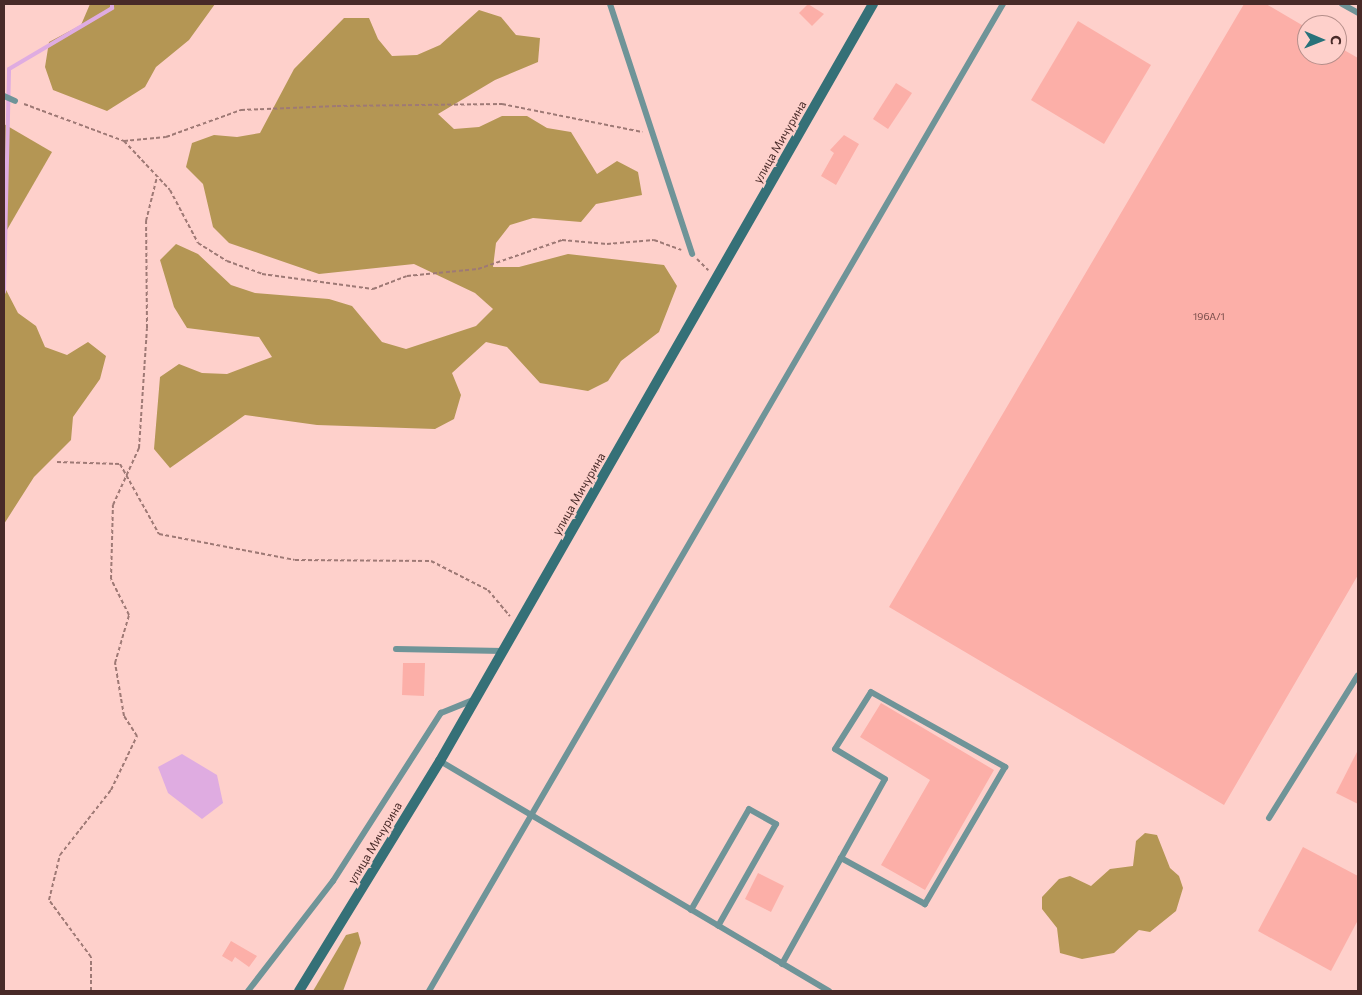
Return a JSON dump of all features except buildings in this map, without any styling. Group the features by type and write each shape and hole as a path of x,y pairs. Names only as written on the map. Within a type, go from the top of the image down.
{"main road":[{"name":"улица Мичурина","path":"299,991 476,699 874,4"}],"lane":[{"path":"610,4 692,254"},
{"path":"429,991 531,819 590,710 1003,4"},
{"path":"1342,4 1358,13"},
{"path":"4,96 15,101"},
{"path":"396,649 503,652"},
{"path":"1269,818 1358,675"},
{"path":"782,964 841,858 885,779 835,749 871,692 1005,767 925,904 841,858"},
{"path":"248,991 332,881 440,713 476,699"},
{"path":"440,760 531,819 829,991"},
{"path":"691,910 749,809 776,824 718,926"}],"path":[{"path":"15,101 124,140 166,137 241,110 502,104 632,127 655,139"},
{"path":"124,140 170,190 198,243 227,261 262,274 372,289 407,276 478,269 562,240 607,244 654,240 692,254 716,279"},
{"path":"91,991 91,957 50,900 60,855 111,790 137,736 124,716 115,663 129,615 111,578 113,505 127,478 138,448 147,328 146,221 157,177"},
{"path":"57,462 120,464 159,534 295,560 431,561 488,590 518,626"}],"shaded area":[{"path":"90,4 215,4 189,40 156,67 145,87 107,111 53,90 45,67 49,42 81,25"},
{"path":"479,10 501,17 516,35 540,38 538,62 495,80 438,114 454,129 479,127 502,116 527,116 547,128 571,132 597,174 617,161 638,172 642,195 596,204 581,222 533,218 510,225 496,243 493,267 519,267 568,254 664,265 677,286 659,332 621,361 608,381 588,391 540,383 507,347 486,342 452,373 461,395 454,419 435,429 317,425 245,415 170,468 154,449 160,377 179,364 202,373 227,374 272,357 259,337 187,328 174,307 160,260 176,244 198,254 231,285 255,293 329,299 352,306 382,342 406,349 476,326 493,309 475,293 414,264 319,274 229,243 213,227 203,184 186,167 192,143 214,135 237,137 260,133 294,69 344,18 369,18 378,39 392,56 417,55 440,45"},
{"path":"4,124 52,152 4,235"},
{"path":"4,286 18,313 36,326 45,347 67,355 88,342 106,356 100,379 73,417 71,440 34,477 4,524"},
{"path":"182,754 217,775 223,803 202,819 168,793 158,767"},
{"path":"1145,833 1157,835 1170,868 1179,876 1183,888 1176,911 1150,932 1139,930 1114,953 1082,959 1060,953 1057,928 1042,909 1042,897 1059,879 1070,876 1091,886 1110,869 1133,866 1136,841"},
{"path":"358,932 361,943 343,991 313,991 346,935"}],"waterway":[{"path":"4,292 9,69 112,8 112,4"}]}
